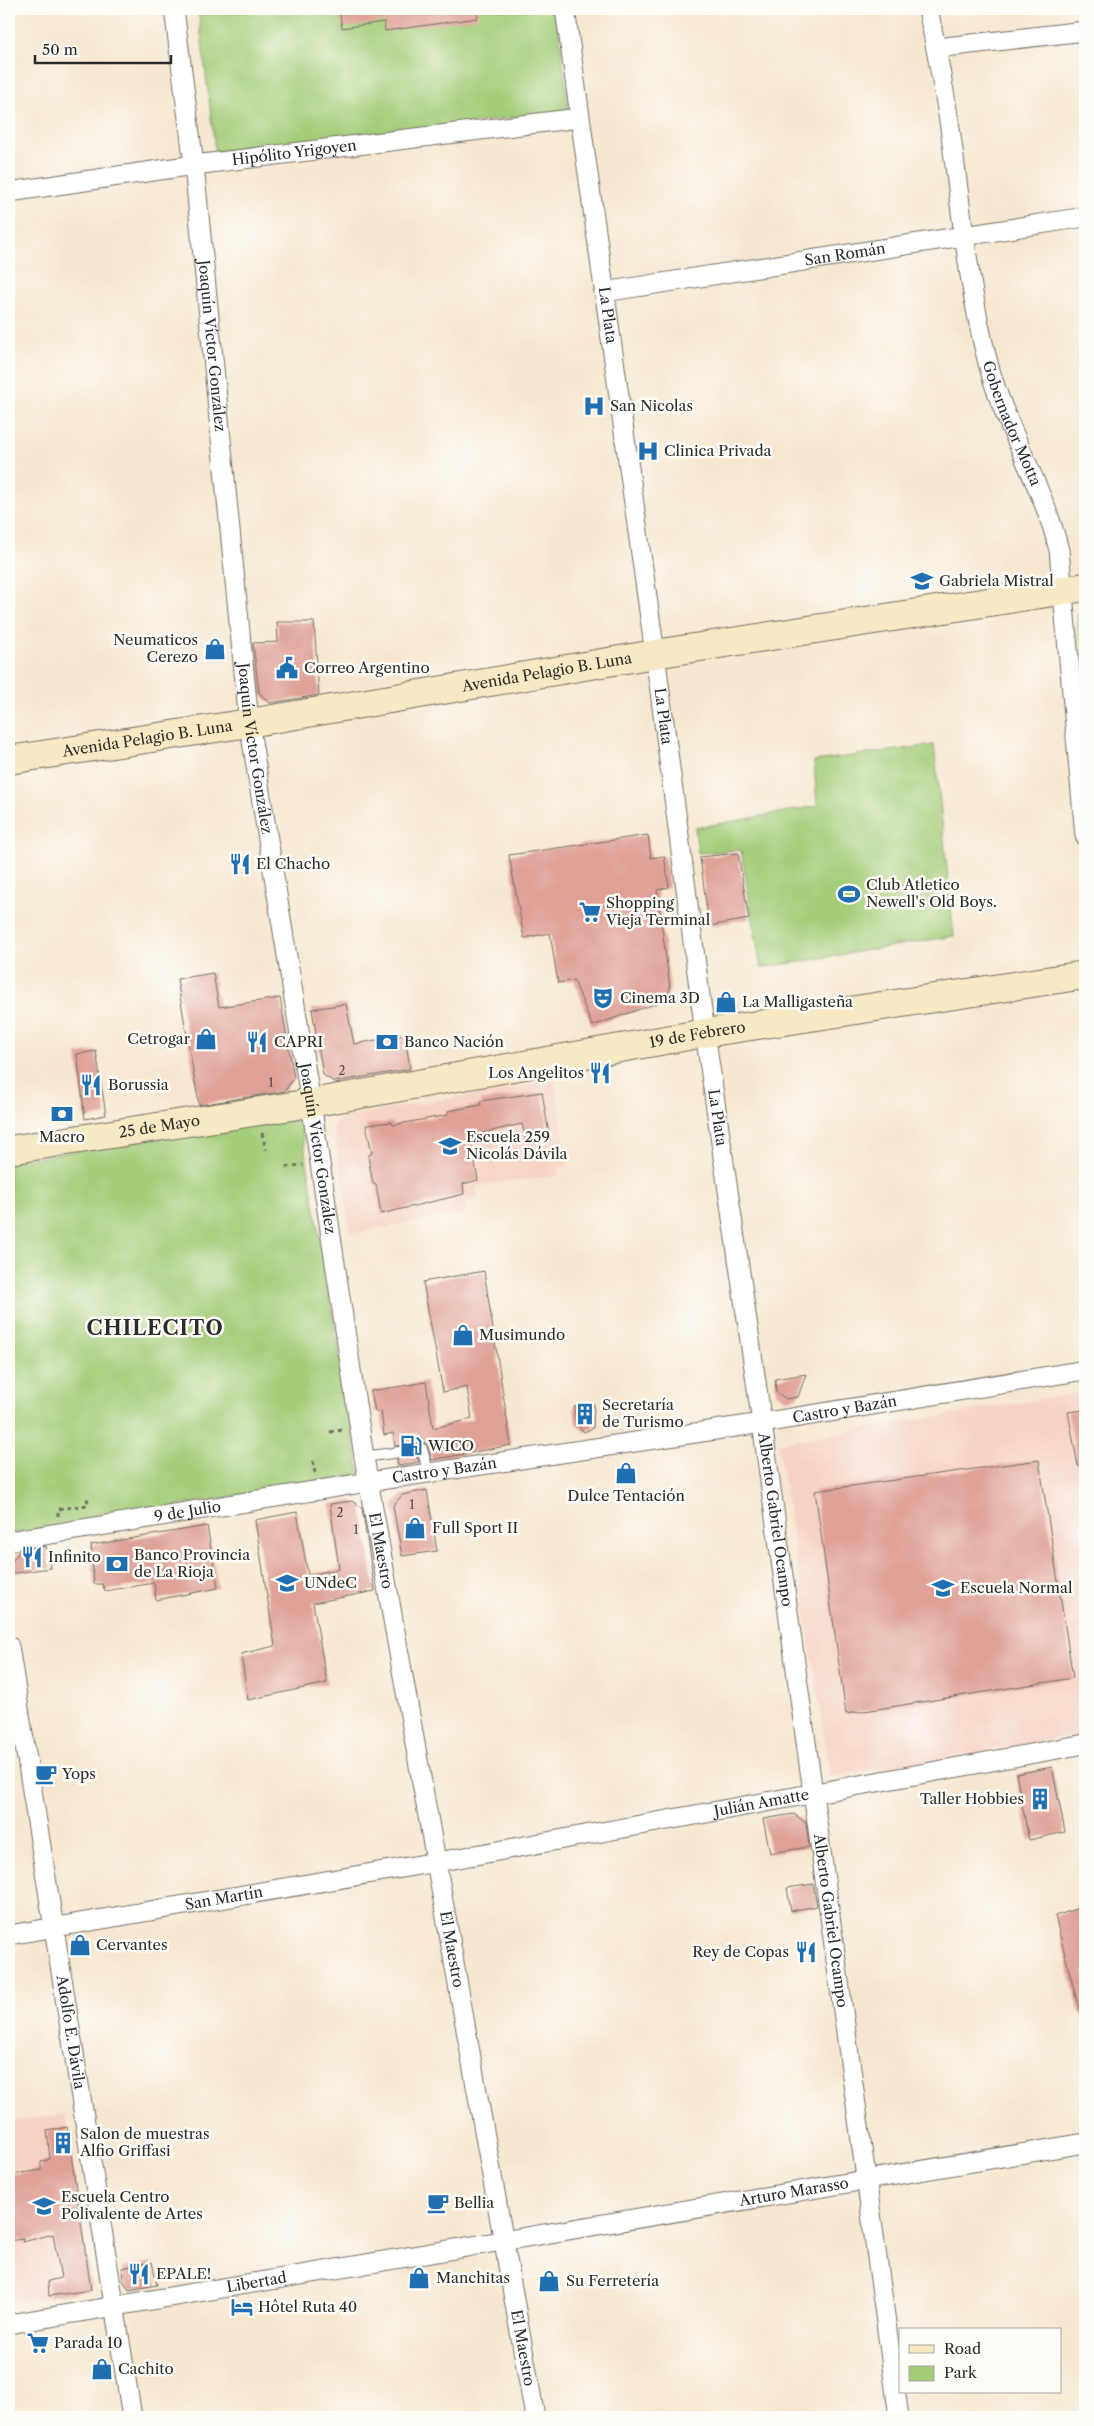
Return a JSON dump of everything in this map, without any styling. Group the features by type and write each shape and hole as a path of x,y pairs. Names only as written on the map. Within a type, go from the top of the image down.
{"main road":[{"name":"Avenida Pelagio B. Luna","path":"9,760 249,723 655,654 1074,589"},
{"name":"19 de Febrero","path":"311,1103 705,1033 1085,975"},
{"name":"25 de Mayo","path":"9,1150 311,1103"}],"street":[{"name":"Joaquín Víctor González","path":"174,9 194,165 249,723 311,1103 368,1482"},
{"name":"La Plata","path":"565,9 655,654 705,1033 762,1423"},
{"name":"Gobernador Motta","path":"928,9 950,127 964,234 978,320 988,364 1004,412 1052,520 1059,550 1074,589 1085,836"},
{"path":"936,48 1085,31"},
{"name":"Hipólito Yrigoyen","path":"9,192 194,165 579,118"},
{"name":"San Román","path":"604,292 1085,216"},
{"name":"Castro y Bazán","path":"368,1482 762,1423 1085,1370"},
{"name":"Alberto Gabriel Ocampo","path":"762,1423 899,2417"},
{"name":"9 de Julio","path":"9,1540 368,1482"},
{"name":"El Maestro","path":"368,1482 535,2417"},
{"name":"Adolfo E. Dávila","path":"9,1646 52,1927 132,2417"},
{"name":"Julián Amatte","path":"437,1862 1085,1744"},
{"name":"San Martín","path":"9,1935 437,1862"},
{"name":"Arturo Marasso","path":"504,2239 867,2181 1085,2143"},
{"name":"Libertad","path":"9,2324 504,2239"}],"lane":[{"path":"364,1457 422,1448 429,1474"}],"shaded area":[{"name":"Escuela 259 Nicolás Dávila","path":"555,1081 568,1166 559,1167 558,1175 476,1186 478,1200 464,1202 466,1213 351,1233 333,1126 341,1117"},
{"name":"Escuela Normal","path":"1085,1392 1085,1734 831,1777 778,1443"},
{"name":"Escuela Centro Polivalente de Artes","path":"65,2114 92,2290 9,2304 9,2122"}],"green space":[{"path":"198,9 556,9 569,110 216,158"},
{"path":"1085,613 1085,692 1079,693 1077,614"},
{"name":"Club Atletico Newell's Old Boys.","path":"934,745 954,936 761,968 741,850 698,853 695,828 817,806 814,761"},
{"path":"299,1114 360,1475 9,1534 9,1162"}],"building":[{"path":"339,9 477,9 478,18 385,31 384,22 342,28"},
{"name":"Correo Argentino","path":"277,622 314,622 319,695 270,703 259,693 253,643 278,642"},
{"name":"Shopping Vieja Terminal","path":"648,835 651,858 664,856 669,887 657,890 670,988 666,1000 592,1026 574,980 558,983 550,933 524,938 509,855"},
{"path":"738,853 749,919 709,926 700,857"},
{"path":"213,973 219,1007 280,998 294,1077 285,1091 199,1105 177,979"},
{"name":"Banco Nación","path":"346,1004 354,1044 405,1035 410,1069 334,1082 323,1075 312,1009"},
{"name":"Borussia","path":"96,1051 106,1115 85,1119 77,1054"},
{"path":"542,1092 550,1140 527,1144 522,1124 470,1136 478,1180 463,1184 464,1194 381,1214 376,1184 373,1184 368,1156 372,1153 366,1125 392,1122 393,1125 448,1115 448,1111 481,1105 480,1101"},
{"name":"Musimundo","path":"484,1271 511,1445 432,1460 425,1443 395,1446 393,1433 384,1435 381,1411 375,1412 371,1391 426,1382 433,1428 472,1419 467,1387 443,1392 423,1282"},
{"path":"806,1374 798,1397 786,1399 776,1392 775,1379"},
{"name":"Secretaría de Turismo","path":"594,1404 593,1428 584,1432 576,1423 574,1407"},
{"path":"1085,1410 1085,1465 1078,1466 1068,1412"},
{"path":"417,1457 419,1462 398,1466 397,1459"},
{"path":"1039,1460 1073,1678 846,1714 815,1491"},
{"name":"Full Sport II","path":"427,1490 437,1551 402,1556 393,1506 402,1495"},
{"name":"UNdeC","path":"352,1501 362,1508 375,1591 313,1603 327,1683 248,1700 241,1654 275,1646 255,1520 297,1512 308,1575 339,1569 330,1504"},
{"path":"207,1526 218,1588 156,1600 154,1583 105,1591 102,1584 94,1584 91,1545"},
{"name":"Infinito","path":"46,1546 50,1568 9,1574 9,1565 21,1550"},
{"name":"Taller Hobbies","path":"1052,1767 1065,1832 1029,1840 1016,1774"},
{"path":"794,1814 806,1823 809,1847 770,1853 763,1819"},
{"path":"813,1884 817,1906 791,1911 787,1888"},
{"path":"1085,1906 1085,2013 1080,2013 1055,1916"},
{"path":"67,2127 91,2290 49,2296 48,2281 61,2278 53,2234 23,2242 23,2239 9,2241 9,2175 41,2170 41,2162 50,2159 47,2131"},
{"name":"EPALE!","path":"152,2262 157,2285 129,2290 123,2280 122,2268"}],"place":[{"name":"San Nicolas","path":"594,406"},
{"name":"Clinica Privada","path":"648,451"},
{"name":"Gabriela Mistral","path":"922,581"},
{"name":"Neumaticos Cerezo","path":"215,649"},
{"name":"Correo Argentino","path":"287,668"},
{"name":"El Chacho","path":"240,864"},
{"name":"Club Atletico Newell's Old Boys.","path":"849,894"},
{"name":"Shopping Vieja Terminal","path":"590,912"},
{"name":"Cinema 3D","path":"603,998"},
{"name":"La Malligasteña","path":"726,1002"},
{"name":"Cetrogar","path":"206,1039"},
{"name":"CAPRI","path":"257,1042"},
{"name":"Banco Nación","path":"387,1042"},
{"name":"Los Angelitos","path":"600,1073"},
{"name":"Borussia","path":"91,1085"},
{"name":"Macro","path":"62,1114"},
{"name":"Escuela 259 Nicolás Dávila","path":"450,1146"},
{"name":"Musimundo","path":"463,1335"},
{"name":"Secretaría de Turismo","path":"585,1414"},
{"name":"WICO","path":"411,1446"},
{"name":"Dulce Tentación","path":"626,1473"},
{"name":"Full Sport II","path":"415,1528"},
{"name":"Infinito","path":"32,1557"},
{"name":"Banco Provincia de La Rioja","path":"117,1564"},
{"name":"UNdeC","path":"287,1583"},
{"name":"Escuela Normal","path":"943,1588"},
{"name":"Yops","path":"46,1774"},
{"name":"Taller Hobbies","path":"1040,1799"},
{"name":"Cervantes","path":"80,1945"},
{"name":"Rey de Copas","path":"806,1952"},
{"name":"Salon de muestras Alfio Griffasi","path":"63,2143"},
{"name":"Bellia","path":"438,2203"},
{"name":"Escuela Centro Polivalente de Artes","path":"44,2206"},
{"name":"EPALE!","path":"139,2274"},
{"name":"Manchitas","path":"419,2278"},
{"name":"Su Ferretería","path":"549,2281"},
{"name":"Hôtel Ruta 40","path":"242,2307"},
{"name":"Parada 10","path":"38,2343"},
{"name":"Cachito","path":"102,2369"}],"district":[{"name":"CHILECITO","path":"155,1328"}]}
